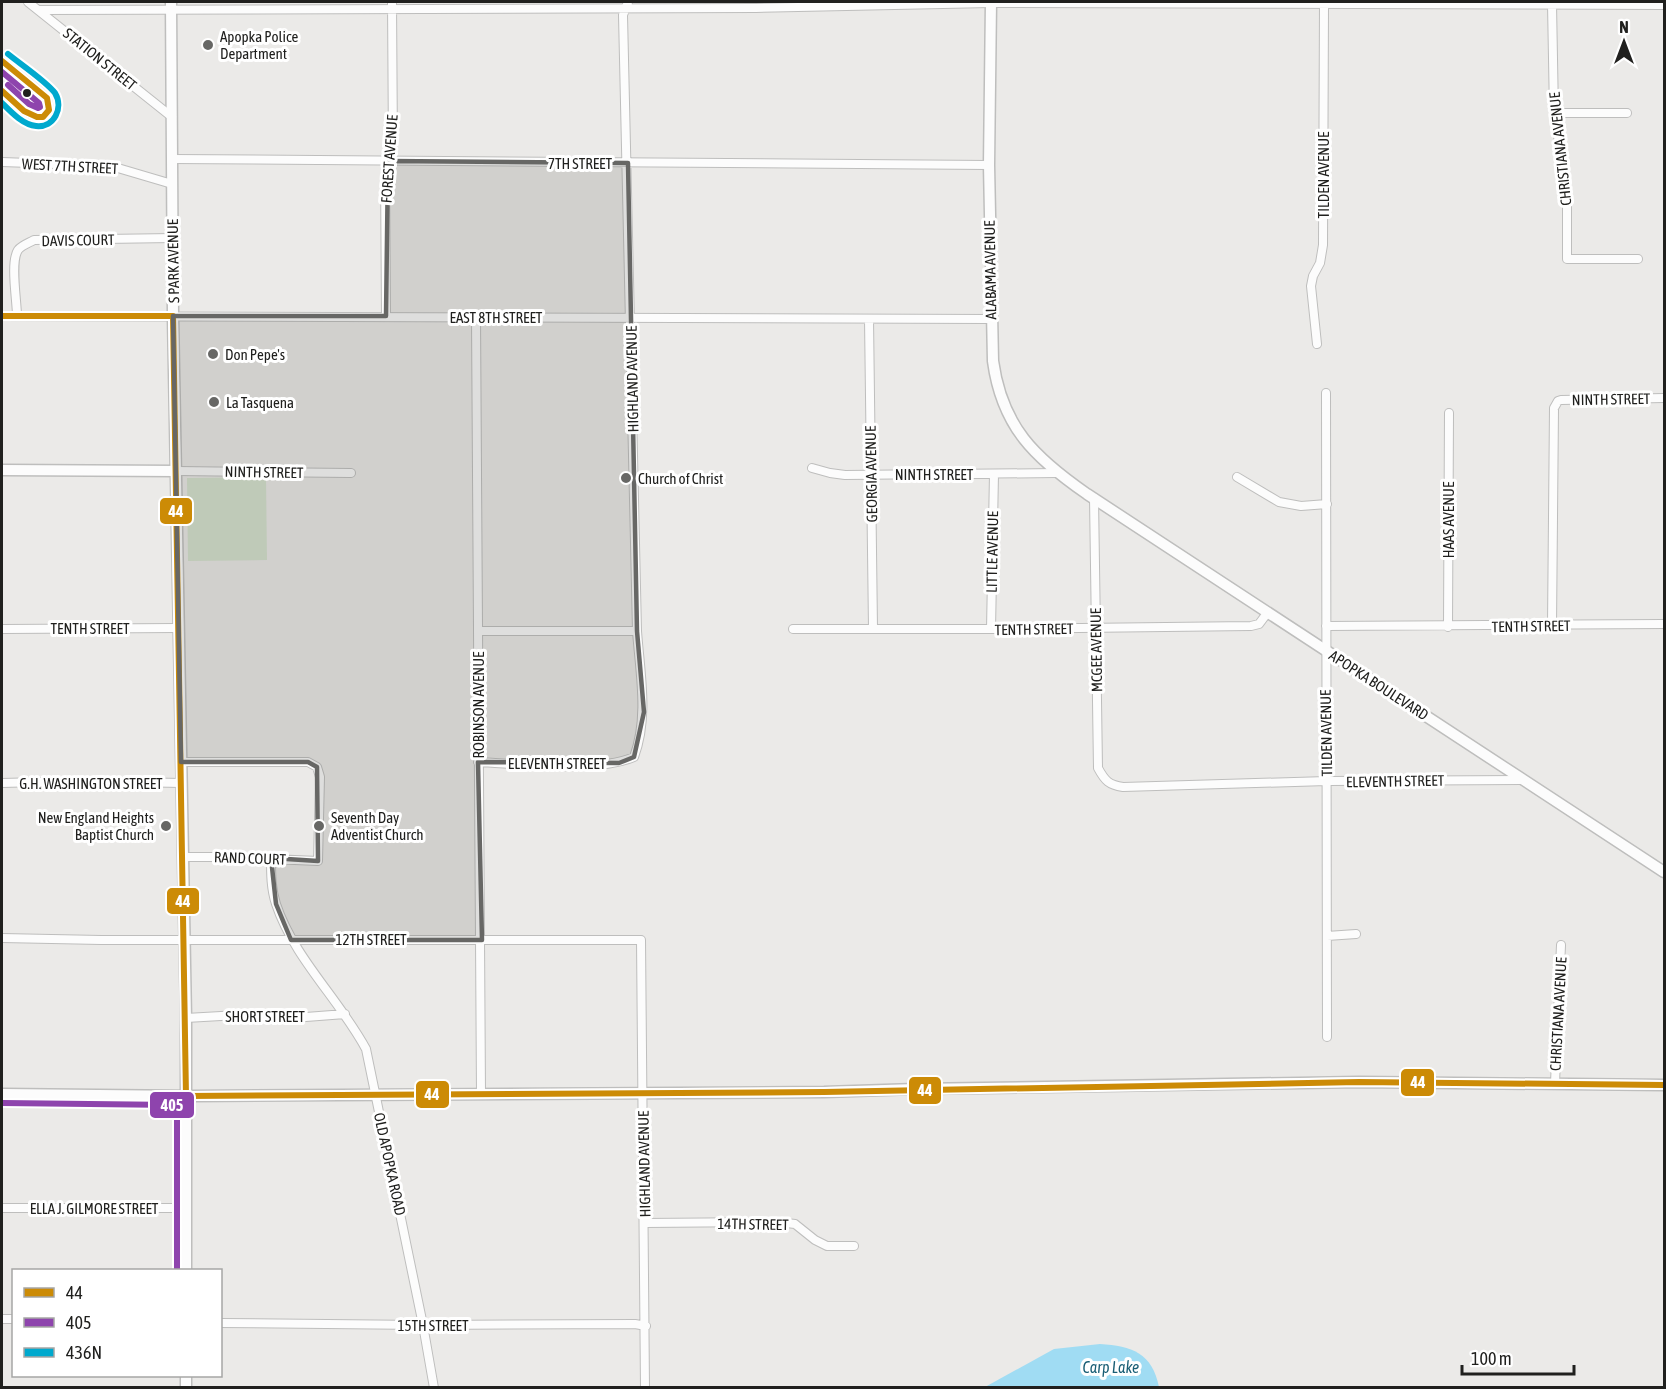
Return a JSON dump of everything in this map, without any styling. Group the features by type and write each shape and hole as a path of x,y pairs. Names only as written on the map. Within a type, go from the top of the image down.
{"street":[{"name":"STATION STREET","path":"28,2 172,117"},
{"path":"39,10 171,6 755,5 991,2 1665,5"},
{"name":"ALABAMA AVENUE","path":"991,2 989,165 991,319 995,373 1005,407 1026,443 1057,473 1094,498"},
{"name":"TILDEN AVENUE","path":"1317,344 1311,286 1320,263 1323,245 1324,4"},
{"name":"CHRISTIANA AVENUE","path":"1551,4 1554,113 1567,190 1567,259 1638,259"},
{"name":"FOREST AVENUE","path":"386,316 385,170 393,150 392,5"},
{"name":"HIGHLAND AVENUE","path":"627,5 623,15 637,632 644,712 640,742 634,757"},
{"name":"S PARK AVENUE","path":"171,6 173,316 186,1018 186,1269"},
{"path":"1554,113 1627,113"},
{"name":"7TH STREET","path":"171,159 989,165"},
{"name":"WEST 7TH STREET","path":"2,162 111,166 132,170 172,184"},
{"name":"DAVIS COURT","path":"17,316 15,261 17,251 22,246 34,240 173,238"},
{"name":"EAST 8TH STREET","path":"2,316 991,319"},
{"name":"ROBINSON AVENUE","path":"476,317 478,762 482,940 481,1094"},
{"name":"GEORGIA AVENUE","path":"869,319 873,628"},
{"name":"TILDEN AVENUE","path":"1326,393 1327,1037"},
{"name":"NINTH STREET","path":"1552,626 1554,408 1562,399 1665,398"},
{"name":"HAAS AVENUE","path":"1448,627 1449,413"},
{"name":"NINTH STREET","path":"812,468 830,474 1057,473"},
{"path":"2,470 177,471"},
{"name":"NINTH STREET","path":"177,471 351,473"},
{"name":"LITTLE AVENUE","path":"990,629 994,474"},
{"path":"1237,477 1278,502 1301,506 1327,504"},
{"name":"APOPKA BOULEVARD","path":"1094,498 1665,872"},
{"name":"MCGEE AVENUE","path":"1094,498 1098,768 1104,780 1112,785 1123,787"},
{"name":"TENTH STREET","path":"793,629 1251,626 1259,624 1268,612"},
{"name":"TENTH STREET","path":"1326,626 1665,624"},
{"name":"TENTH STREET","path":"2,628 178,628"},
{"path":"478,631 637,632"},
{"name":"ELEVENTH STREET","path":"478,762 559,766 619,763 634,757"},
{"name":"RAND COURT","path":"181,762 308,762 317,767 320,777 318,861 182,857"},
{"name":"ELEVENTH STREET","path":"1123,787 1327,781 1524,780"},
{"name":"G.H. WASHINGTON STREET","path":"2,783 79,781 181,783"},
{"name":"OLD APOPKA ROAD","path":"271,858 271,883 276,904 291,940 345,1014 366,1049 434,1388"},
{"path":"1327,936 1356,934"},
{"name":"12TH STREET","path":"2,938 641,940"},
{"name":"HIGHLAND AVENUE","path":"641,940 645,1388"},
{"name":"CHRISTIANA AVENUE","path":"1555,1083 1561,945"},
{"name":"SHORT STREET","path":"186,1018 257,1014 293,1018 345,1014"},
{"path":"2,1094 186,1096 824,1092 1359,1082 1665,1085"},
{"name":"ELLA J. GILMORE STREET","path":"2,1208 186,1208"},
{"name":"14TH STREET","path":"645,1223 778,1222 795,1224 815,1240 827,1246 854,1246"},
{"name":"15TH STREET","path":"222,1323 635,1324 646,1326"}],"highlighted area":[{"path":"388,161 628,163 637,631 644,712 634,757 619,763 478,762 482,940 291,940 276,904 271,858 318,861 317,767 308,762 181,762 173,316 386,316"}],"green space":[{"path":"266,477 267,560 188,561 187,478"}],"water":[{"name":"Carp Lake","path":"1100,1344 1122,1347 1146,1359 1156,1375 1159,1387 985,1387 1054,1349"}],"transit line":[{"name":"436N","path":"2,103 22,121 36,126 48,124 58,111 58,99 55,93 40,78 8,54"},
{"name":"44","path":"2,61 47,98 49,110 43,117 37,117 24,111 2,91"},
{"name":"405","path":"2,72 39,103 40,107 29,104 8,85"},
{"name":"44","path":"2,316 173,316"},
{"name":"44","path":"173,316 186,1096"},
{"name":"44","path":"186,1096 824,1092 1359,1082 1664,1085"},
{"name":"405","path":"2,1103 177,1105 177,1269"}],"place":[{"name":"Apopka Police Department","path":"208,45"},
{"name":"Don Pepe's","path":"213,354"},
{"name":"La Tasquena","path":"214,402"},
{"name":"Church of Christ","path":"626,478"},
{"name":"New England Heights Baptist Church","path":"166,826"},
{"name":"Seventh Day Adventist Church","path":"319,826"}]}
